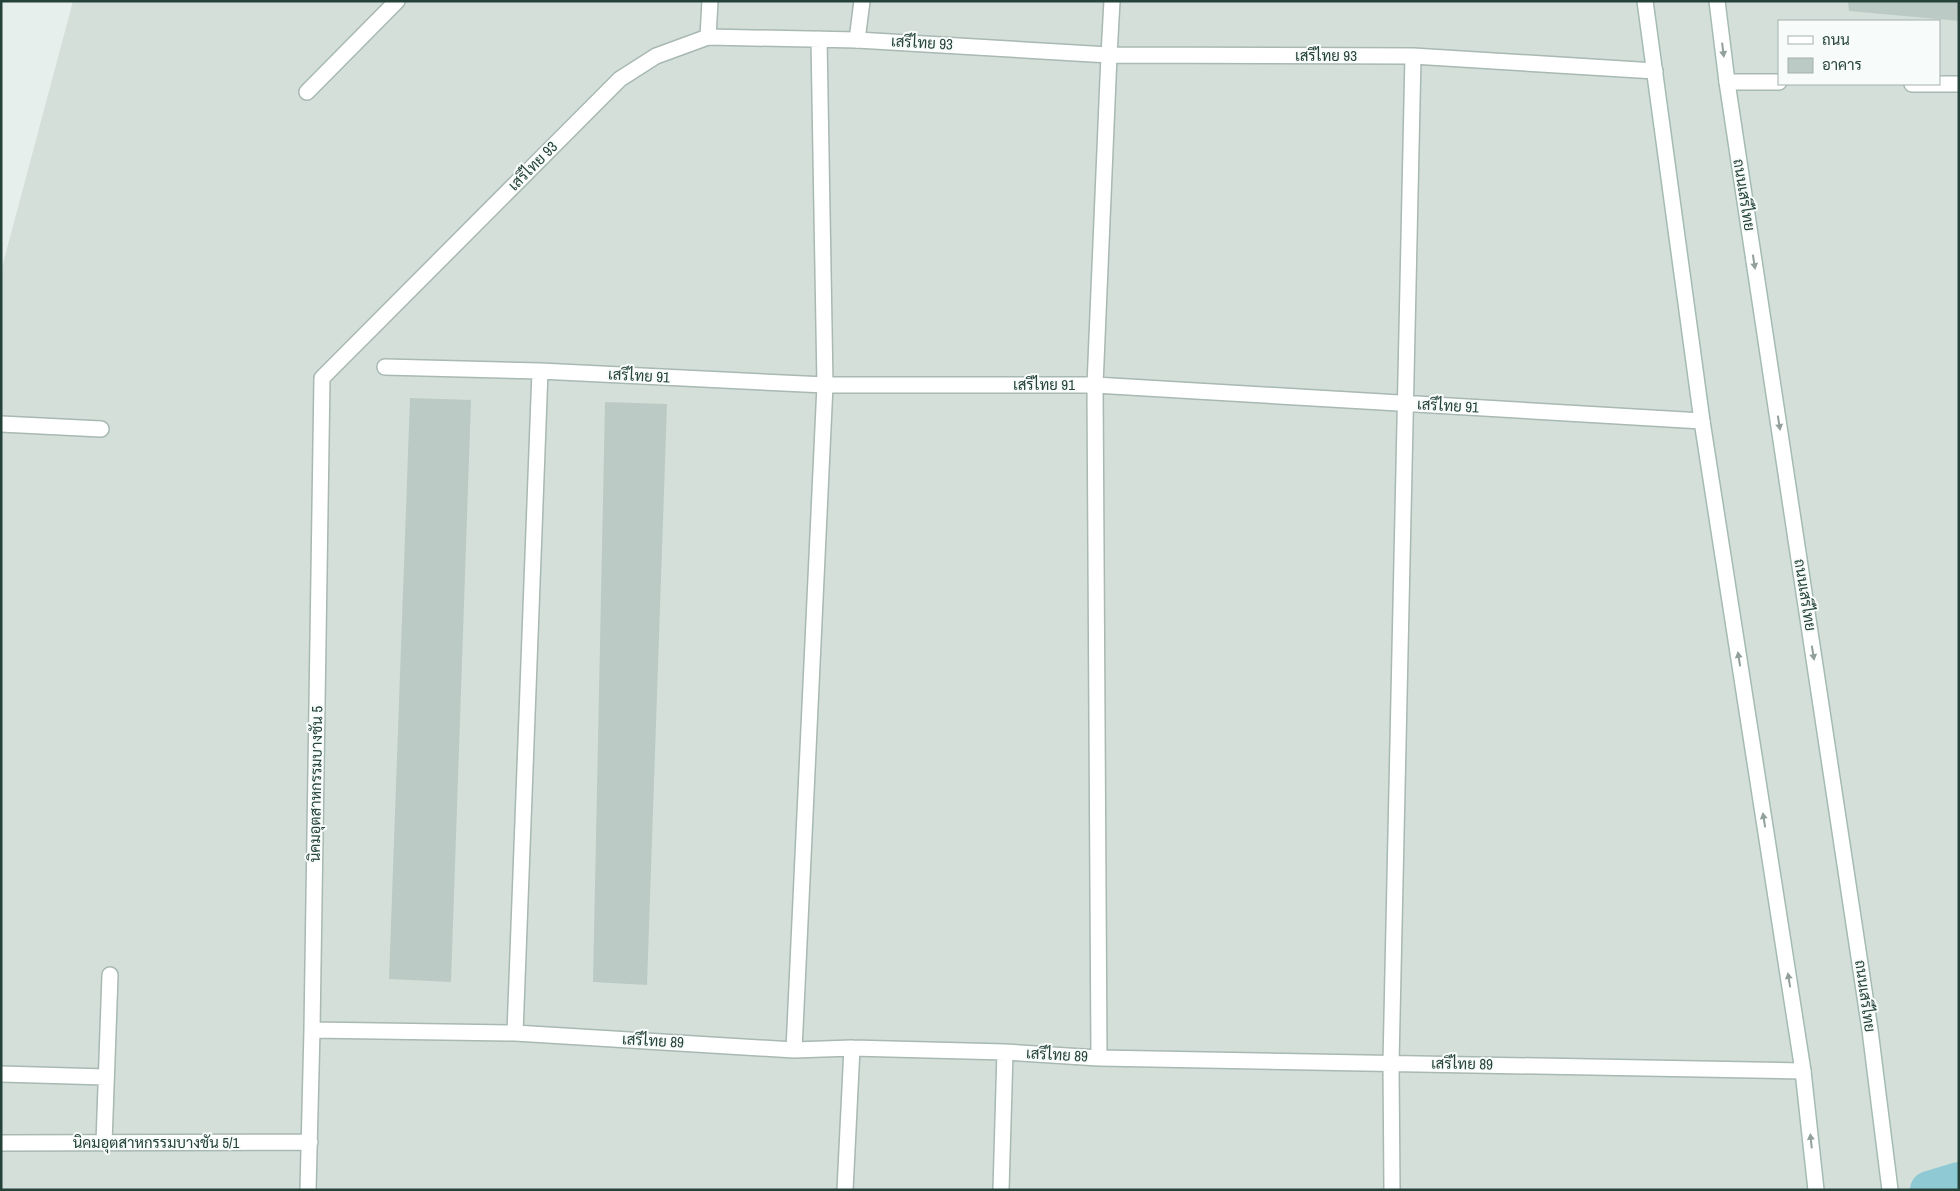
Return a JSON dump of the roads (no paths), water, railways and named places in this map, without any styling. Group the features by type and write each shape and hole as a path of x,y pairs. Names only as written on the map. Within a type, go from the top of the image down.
{"street":[{"path":"307,92 397,1"},
{"path":"708,37 710,1"},
{"path":"857,40 862,1"},
{"path":"1099,1058 1095,385 1112,1"},
{"path":"1645,1 1702,421 1803,1070 1816,1190"},
{"name":"ถนนเสรีไทย","path":"1717,1 1727,82 1870,1030 1889,1183"},
{"name":"เสรีไทย 93","path":"322,378 620,79 656,56 708,37 857,40 1109,55 1413,56 1655,71"},
{"path":"794,1050 825,385 819,39"},
{"path":"1392,1190 1391,1063 1413,56"},
{"path":"1727,82 1778,82"},
{"path":"1940,84 1959,84"},
{"name":"เสรีไทย 91","path":"385,368 421,367 540,371 825,385 1095,385 1702,421"},
{"path":"515,1033 540,371"},
{"name":"นิคมอุตสาหกรรมบางชัน 5","path":"308,1190 322,378"},
{"path":"1,424 101,429"},
{"path":"104,1143 110,975"},
{"name":"เสรีไทย 89","path":"312,1030 515,1033 794,1050 852,1048 1005,1052 1099,1058 1803,1070"},
{"path":"845,1190 852,1048"},
{"path":"1001,1190 1005,1052"},
{"path":"1,1074 106,1078"},
{"name":"นิคมอุตสาหกรรมบางชัน 5/1","path":"1,1143 310,1142"}],"waterway":[{"path":"1929,1190 1959,1181"}]}
